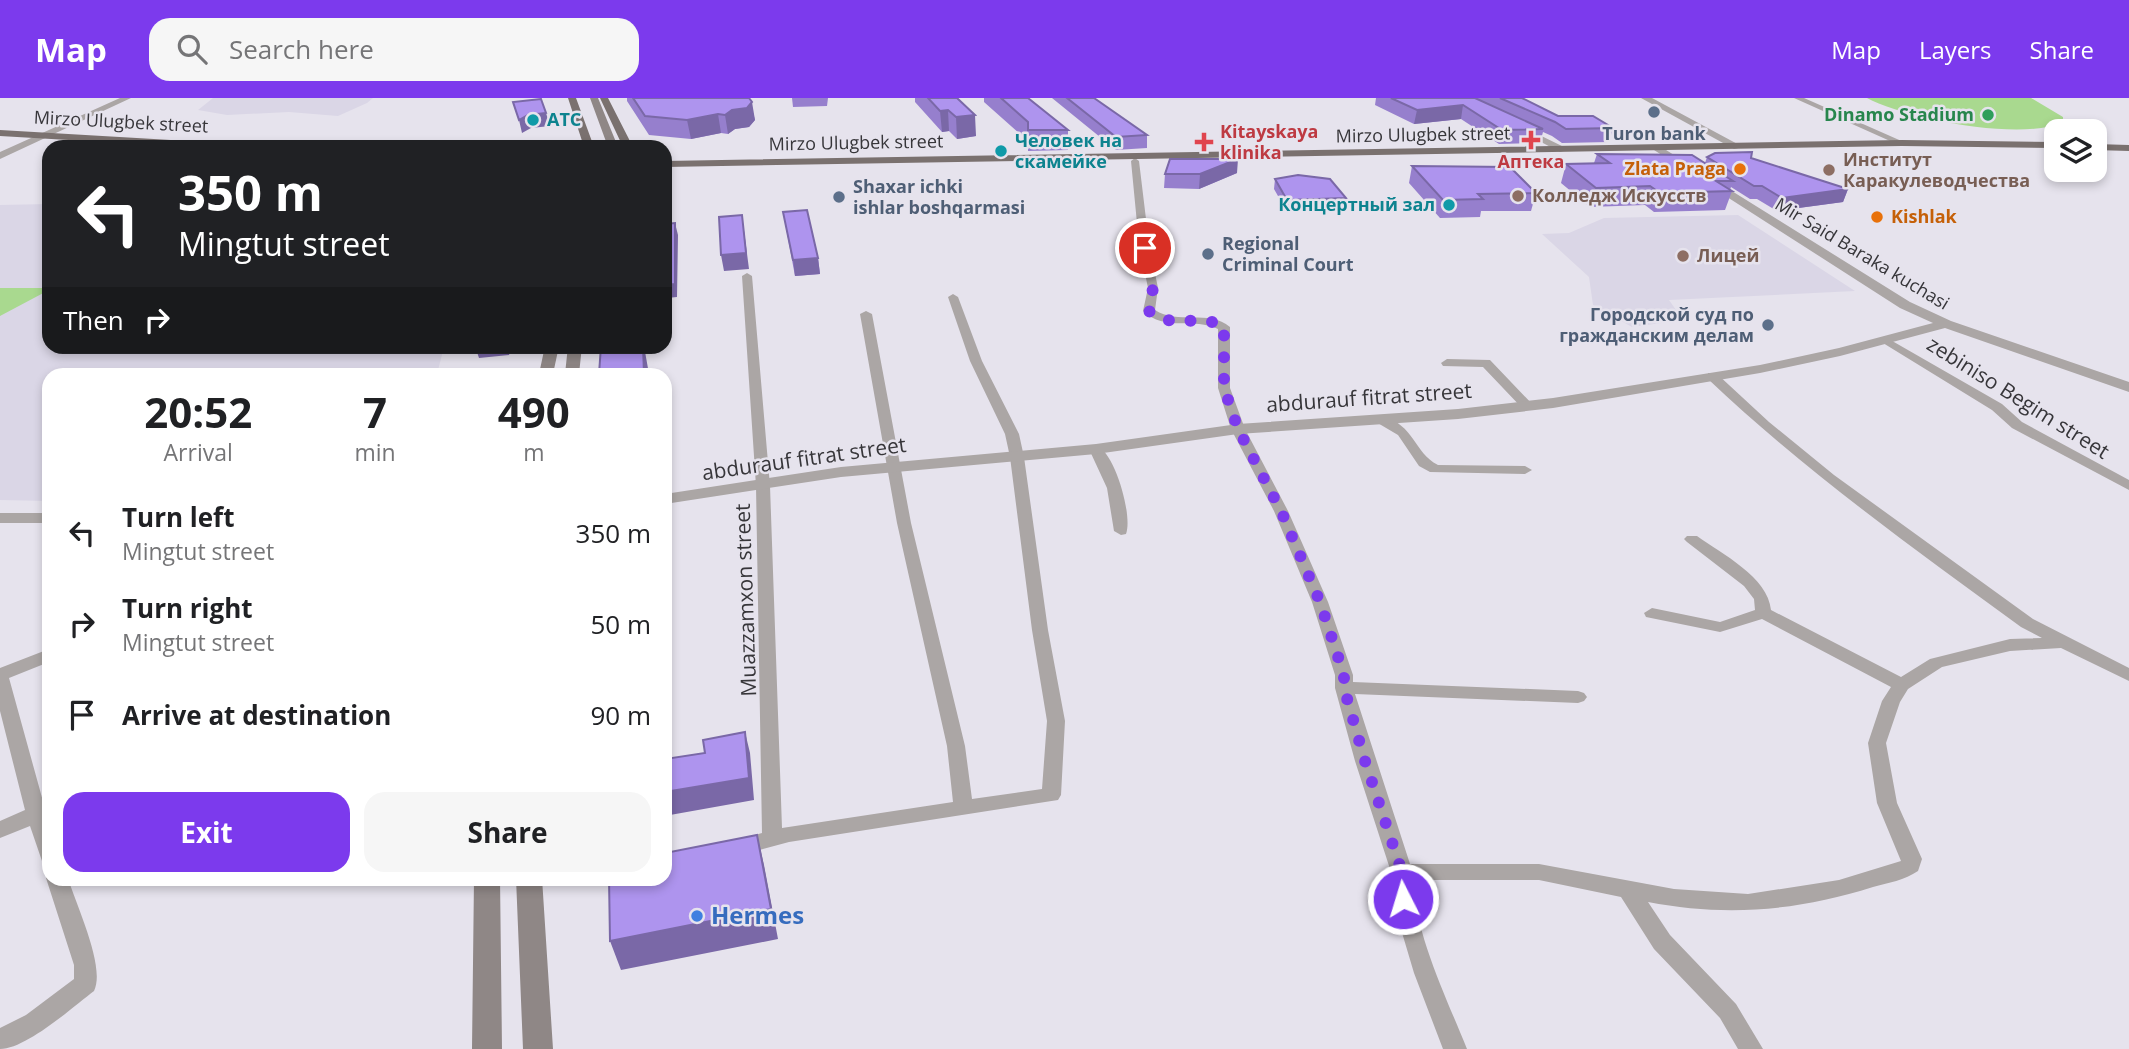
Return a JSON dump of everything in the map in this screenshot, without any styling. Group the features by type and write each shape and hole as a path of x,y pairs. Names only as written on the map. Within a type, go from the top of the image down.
{"main road":[{"path":"572,98 587,140"},
{"path":"582,98 597,140"},
{"path":"594,98 610,140"},
{"path":"604,98 623,140"},
{"name":"Mirzo Ulugbek street","path":"0,133 126,140"},
{"name":"Mirzo Ulugbek street","path":"0,139 42,140"},
{"name":"Mirzo Ulugbek street","path":"672,164 1902,143 2044,148"},
{"name":"Mirzo Ulugbek street","path":"672,170 2044,148"},
{"path":"2107,149 2129,150"},
{"path":"487,886 487,1049"},
{"path":"529,886 538,1049"}],"street":[{"path":"0,156 127,98"},
{"path":"1645,98 1738,147"},
{"path":"1798,98 1902,143"},
{"path":"1514,124 1563,150"},
{"name":"Mir Said Baraka kuchasi","path":"1658,148 1874,286 1945,324 2129,387"},
{"path":"1135,161 1144,244 1153,288 1149,311 1157,319 1169,322 1214,323 1224,327 1224,388 1238,429 1281,511 1316,592 1344,675 1344,688 1365,761 1402,872 1403,899 1425,973 1455,1049"},
{"name":"Muazzamxon street","path":"747,276 763,486 772,840"},
{"path":"718,853 789,834 1051,795 1056,721 1040,630 1017,457 1012,434 976,361 953,297"},
{"path":"866,314 896,467 904,523 956,746 963,807"},
{"name":"abdurauf fitrat street","path":"672,498 841,472 1096,449 1238,429 1528,406 1712,376 1887,341 1945,324"},
{"name":"zebiniso Begim street","path":"1887,341 1997,407 2017,425 2129,486"},
{"path":"1447,363 1486,363 1528,406"},
{"path":"1712,376 1764,425 1829,478 2027,623 2129,675"},
{"path":"1381,419 1403,432 1424,463 1435,469 1525,470"},
{"path":"1096,449 1114,480 1121,531"},
{"path":"0,518 42,518"},
{"path":"1692,539 1750,583 1762,598 1763,613"},
{"path":"1652,613 1720,627 1763,613"},
{"path":"1763,613 1902,685"},
{"path":"1402,872 1539,872 1674,898 1748,903 1839,889 1905,869 1912,859 1887,803 1877,743 1891,701 1902,685 1936,663 2010,645 2062,642"},
{"path":"42,658 0,676 42,833"},
{"path":"1344,688 1578,697"},
{"path":"0,830 36,814"},
{"path":"0,1040 34,1023 86,984 85,965 60,886"},
{"path":"1628,889 1662,942 1728,1011 1751,1049"}],"shaded area":[{"path":"213,98 373,98 338,116 289,112 227,115 198,110"},
{"path":"42,204 42,354 442,354 439,368 42,368 42,501 0,500 0,205"},
{"name":"Лицей","path":"1738,215 1855,291 1669,300 1683,320 1632,327 1593,305 1589,277 1542,234 1569,233 1604,218"}],"green space":[{"name":"Dinamo Stadium","path":"1867,98 2031,98 2063,119 2044,119 2044,127 1995,129 1935,120 1884,106"},
{"path":"0,288 42,288 42,294 0,316"}],"building":[{"path":"633,98 749,98 752,102 747,108 732,110 725,115 687,120 645,116"},
{"path":"928,98 957,98 975,115 956,117 948,110 940,111"},
{"path":"1001,98 1028,98 1068,130 1028,130 1028,122"},
{"path":"1067,98 1094,98 1147,135 1116,137"},
{"path":"1391,98 1475,98 1543,129 1502,130 1463,105 1417,110"},
{"path":"1500,98 1522,98 1558,116 1593,116 1613,128 1566,129"},
{"path":"541,99 546,113 528,115 519,120 513,102"},
{"path":"1752,152 1751,158 1848,189 1782,198 1762,186 1754,186 1707,157 1715,153"},
{"path":"1597,154 1692,155 1733,181 1716,181 1732,191 1660,193 1650,186 1596,188 1566,164 1610,163"},
{"path":"1170,159 1238,159 1200,174 1165,174"},
{"path":"1412,166 1510,167 1536,193 1478,194 1483,199 1443,200"},
{"path":"1298,175 1330,179 1346,198 1287,200 1275,179"},
{"path":"807,210 818,258 793,260 783,212"},
{"path":"742,215 746,253 721,255 719,217"},
{"path":"672,223 675,223 675,284 672,284"},
{"path":"600,354 643,354 644,368 599,368"},
{"path":"745,732 749,778 672,791 672,758 705,753 703,740"},
{"path":"757,835 771,909 610,941 609,886 672,886 672,852"}],"place":[{"name":"Turon bank","path":"1654,112"},
{"name":"Dinamo Stadium","path":"1988,115"},
{"name":"ATC","path":"533,120"},
{"name":"Аптека","path":"1531,140"},
{"name":"Kitayskaya klinika","path":"1204,142"},
{"name":"Человек на скамейке","path":"1001,151"},
{"name":"Zlata Praga","path":"1740,169"},
{"name":"Институт Каракулеводчества","path":"1829,170"},
{"name":"Колледж Искусств","path":"1518,196"},
{"name":"Shaxar ichki ishlar boshqarmasi","path":"839,197"},
{"name":"Концертный зал","path":"1449,205"},
{"name":"Kishlak","path":"1877,217"},
{"name":"Regional Criminal Court","path":"1208,254"},
{"name":"Лицей","path":"1683,256"},
{"name":"Городской суд по гражданским делам","path":"1768,325"},
{"name":"Hermes","path":"697,916"}],"route":[{"path":"1145,248 1153,288 1149,311 1157,319 1169,322 1218,323 1224,327 1224,388 1238,429 1264,475 1320,602 1344,675 1344,688 1365,761 1402,872 1403,899"}]}
